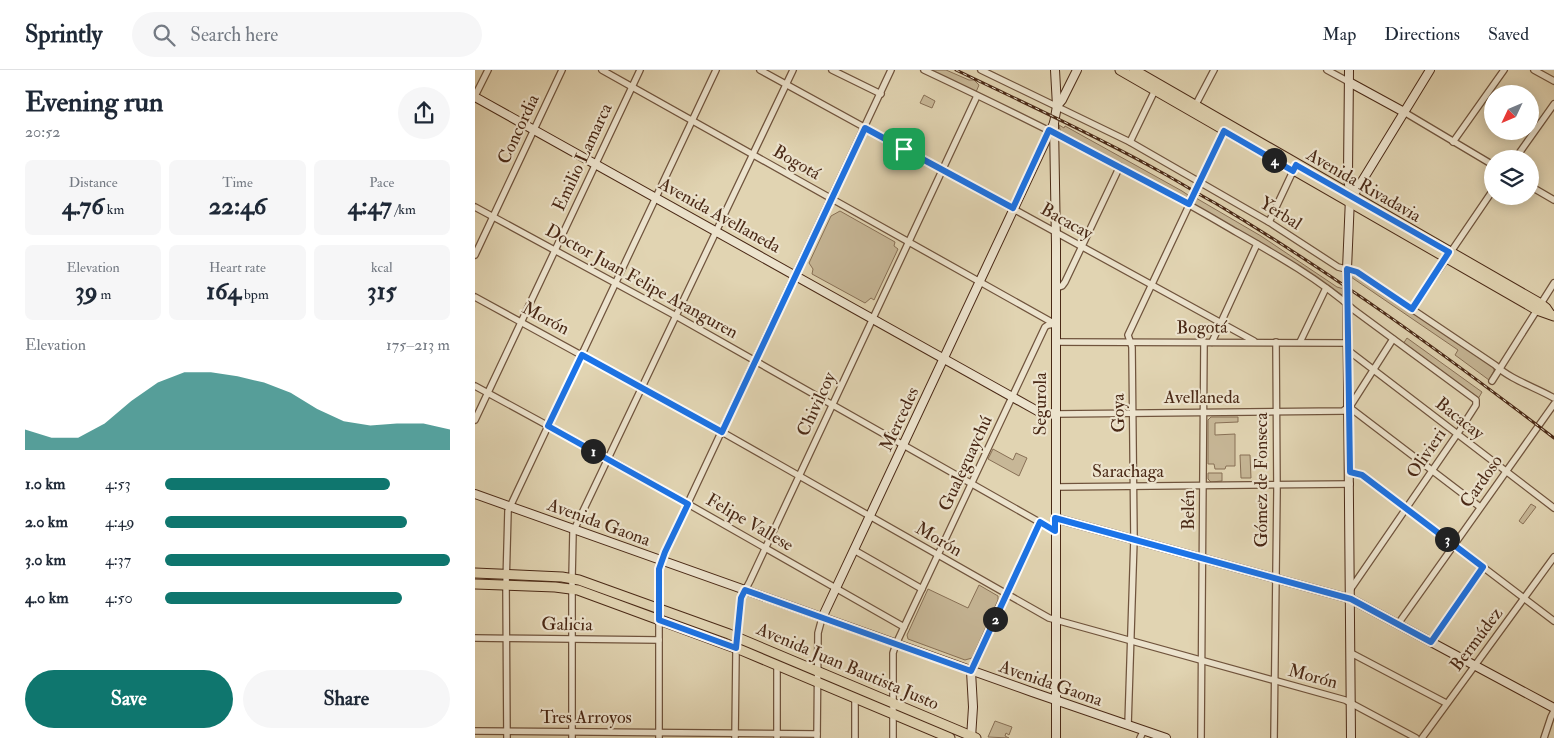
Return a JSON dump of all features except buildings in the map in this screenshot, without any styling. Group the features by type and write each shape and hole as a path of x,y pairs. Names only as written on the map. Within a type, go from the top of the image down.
{"main road":[{"path":"1055,70 1057,106"},
{"path":"1057,106 1077,70"},
{"name":"Avenida Rivadavia","path":"1120,70 1157,87 1552,315"},
{"name":"Avenida Rivadavia","path":"1134,70 1157,87"},
{"path":"1349,70 1348,187 1350,199 1347,269 1351,738"},
{"path":"1350,199 1398,125 1430,70"},
{"path":"1349,82 1404,112"},
{"path":"1055,85 1059,91 1067,90"},
{"name":"Avenida Avellaneda","path":"475,97 717,230 1041,413 1055,414"},
{"name":"Mercedes","path":"822,618 904,445 978,281 1044,143 1052,132 1057,106"},
{"path":"1394,107 1398,112 1398,125"},
{"name":"Segurola","path":"1052,132 1055,146 1056,288 1056,738"},
{"path":"1044,143 1050,142 1055,146"},
{"name":"Avenida Gaona","path":"475,494 971,671 1166,738"},
{"path":"1055,518 1351,599 1554,709"},
{"name":"Avenida Juan Bautista Justo","path":"475,574 571,578 737,637 973,737"},
{"name":"Avenida Juan Bautista Justo","path":"475,584 572,588 736,648 893,714 933,734 950,738"},
{"path":"971,671 973,737"}],"street":[{"path":"475,97 487,70"},
{"name":"Concordia","path":"475,255 562,70"},
{"name":"Bogotá","path":"602,70 1055,324"},
{"name":"Emilio Lamarca","path":"475,420 640,70"},
{"path":"507,735 507,515 716,70"},
{"name":"Bacacay","path":"760,70 1254,341"},
{"path":"572,738 571,578 574,529 643,388 793,70"},
{"path":"832,70 881,94"},
{"path":"659,735 659,569 891,70"},
{"path":"924,70 1120,166 1189,204 1326,288 1393,339 1349,407 1480,507"},
{"name":"Yerbal","path":"981,70 989,72 1130,142 1200,181 1269,222 1338,267 1357,272 1499,369 1554,398"},
{"path":"1193,108 1214,70"},
{"path":"1327,70 1349,82"},
{"path":"1453,142 1504,70"},
{"path":"1534,70 1554,81"},
{"path":"1130,142 1157,87"},
{"name":"Chivilcoy","path":"735,735 736,648 741,598 977,96"},
{"path":"1521,150 1554,104"},
{"path":"1404,112 1484,160"},
{"name":"Goya","path":"1128,725 1134,486 1132,347 1128,337 1226,128"},
{"path":"1056,288 1062,286 1065,282 1120,166"},
{"path":"1269,222 1295,168"},
{"path":"1539,191 1554,200"},
{"path":"1412,309 1484,203"},
{"name":"Doctor Juan Felipe Aranguren","path":"475,207 676,316 1055,531"},
{"path":"1212,342 1257,244"},
{"path":"1492,381 1554,283"},
{"path":"1300,342 1326,288"},
{"name":"Morón","path":"475,297 722,432 938,556 1056,621 1351,702 1416,738"},
{"name":"Gualeguaychú","path":"893,738 893,653 896,644 1045,327 1055,324"},
{"name":"Olivieri","path":"1350,590 1476,405 1472,396 1393,339"},
{"name":"Bogotá","path":"1055,342 1254,341 1349,343"},
{"name":"Belén","path":"1201,738 1204,342"},
{"name":"Gómez de Fonseca","path":"1274,738 1277,486 1276,342"},
{"name":"Bacacay","path":"1349,351 1554,508"},
{"name":"Felipe Vallese","path":"475,386 609,459 904,627"},
{"name":"Cardoso","path":"1398,624 1554,404"},
{"name":"Avellaneda","path":"1055,414 1339,412 1349,407"},
{"path":"1350,472 1362,475 1554,620"},
{"name":"Sarachaga","path":"1055,487 1350,484"},
{"path":"971,671 1040,522"},
{"path":"854,550 922,589"},
{"name":"Bermúdez","path":"1422,738 1554,558"},
{"path":"1350,567 1355,572 1364,569"},
{"path":"1431,642 1483,567"},
{"name":"Mercedes","path":"817,736 818,633 822,618"},
{"name":"Galicia","path":"475,638 659,640"},
{"path":"1351,653 1446,704"},
{"path":"777,665 777,735"},
{"path":"855,698 855,738"},
{"path":"1544,738 1554,709"},
{"path":"1140,738 1144,730"},
{"name":"Tres Arroyos","path":"475,731 507,735 572,731 659,735 817,736"}],"shaded area":[{"path":"929,70 946,70 969,80 974,80 979,85 976,92"},
{"path":"924,95 935,101 932,108 920,103"},
{"path":"1059,125 1064,128 1065,126 1182,191 1188,195 1186,200 1061,134"},
{"path":"1196,198 1261,236 1337,287 1344,289 1344,296 1195,205 1193,203"},
{"path":"840,211 895,242 894,246 898,249 874,300 871,298 865,303 812,274 813,269 809,263 831,216"},
{"path":"1357,274 1494,368 1489,380 1455,355 1458,350 1351,277"},
{"path":"1407,338 1482,392 1478,399 1403,344"},
{"path":"1211,417 1238,417 1238,422 1215,423 1215,435 1235,434 1235,466 1215,469 1214,464 1208,464 1208,420"},
{"path":"993,449 1013,460 1016,453 1027,458 1019,476 988,459"},
{"path":"1240,455 1250,455 1251,478 1241,478"},
{"path":"1208,473 1222,473 1222,481 1211,482 1208,479"},
{"path":"1531,504 1536,507 1523,524 1519,521"},
{"path":"979,585 998,596 998,600 972,658 965,660 908,639 907,635 928,589 968,608"},
{"path":"995,721 1012,727 1009,735 1006,733 1005,736 1009,738 988,737"}],"railway":[{"path":"956,70 1134,157 1259,230 1346,286 1554,438"}],"route":[{"path":"865,128 904,149 1013,208 1049,130 1189,204 1224,131 1293,171 1296,165 1449,252 1412,309 1357,272 1347,269 1350,472 1362,475 1483,567 1431,642 1351,599 1055,518 1055,531 1040,522 971,671 745,590 741,598 736,648 659,620 659,569 688,504 548,426 582,355 722,432 865,128"}]}
